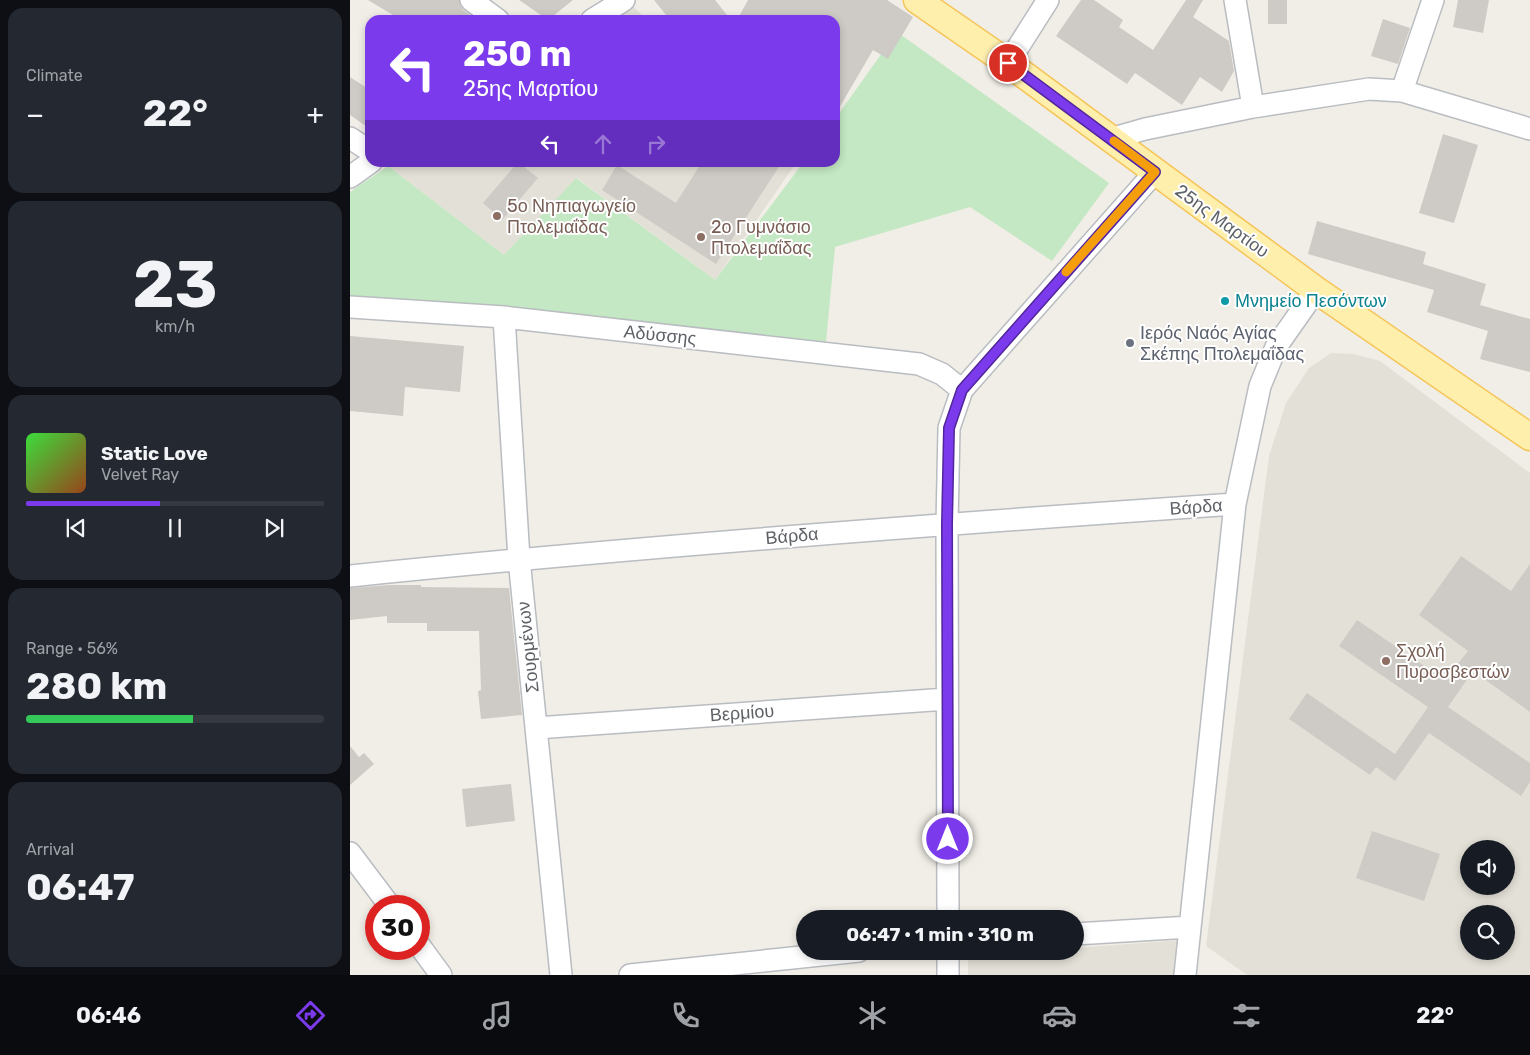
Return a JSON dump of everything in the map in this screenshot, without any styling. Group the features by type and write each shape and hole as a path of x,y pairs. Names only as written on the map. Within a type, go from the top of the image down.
{"main road":[{"name":"25ης Μαρτίου","path":"917,0 1008,63 1316,290 1530,437"}],"street":[{"path":"472,0 492,15"},
{"path":"600,15 624,0"},
{"path":"1008,63 1048,0"},
{"path":"1235,0 1253,107"},
{"path":"1402,90 1433,0"},
{"path":"1110,139 1145,129 1253,107 1368,89 1402,90 1530,129"},
{"path":"350,138 365,148"},
{"path":"350,177 365,166"},
{"path":"948,910 947,524 949,428 962,390 1155,172"},
{"path":"1185,975 1236,504 1260,386 1276,347 1316,290"},
{"name":"Αδύσσης","path":"350,308 504,318 919,364 942,374 962,390"},
{"name":"Σουρμένων","path":"504,318 519,559 561,975"},
{"name":"Βάρδα","path":"350,576 519,559 947,524 1236,504"},
{"name":"Βερμίου","path":"536,728 948,699"},
{"path":"350,853 382,895"},
{"path":"1084,933 1190,927"},
{"path":"643,974 796,958"},
{"path":"430,960 441,975"},
{"path":"948,960 948,975"}],"shaded area":[{"path":"632,5 642,15 617,15"},
{"name":"2ο Γυμνάσιο Πτολεμαΐδας","path":"389,167 793,167 715,280 577,178 504,255"},
{"name":"Σχολή Πυροσβεστών","path":"1331,353 1354,354 1380,361 1530,473 1530,975 1247,975 1206,946 1269,456 1286,403 1309,368"},
{"path":"1182,940 1178,975 968,975 968,960 1084,960 1084,947"}],"green space":[{"path":"897,32 1109,183 1052,261 970,207 835,247 826,342 350,299 350,192 387,167 389,167 504,255 576,178 715,280 800,167 840,167 840,112"}],"building":[{"path":"368,0 459,0 463,10 470,15 393,15"},
{"path":"519,0 573,0 554,15 541,15"},
{"path":"654,0 715,0 727,15 666,15"},
{"path":"748,0 887,0 913,17 888,59 873,50 840,106 840,15 740,15"},
{"path":"1081,0 1094,0 1123,20 1119,27 1153,50 1186,0 1203,0 1193,17 1229,41 1234,71 1222,92 1200,77 1182,105 1135,73 1127,84 1056,36"},
{"path":"1268,0 1287,0 1287,24 1268,24"},
{"path":"1458,0 1489,0 1483,33 1453,27"},
{"path":"1383,19 1410,28 1398,64 1371,56"},
{"path":"350,77 365,87 365,126 350,115"},
{"path":"1443,134 1478,145 1454,223 1419,213"},
{"path":"514,167 524,167 538,178 502,220 483,203"},
{"path":"616,167 620,167 676,203 699,167 779,167 716,264 602,190"},
{"path":"1317,221 1426,252 1423,264 1486,284 1480,305 1530,319 1530,372 1480,359 1488,331 1427,312 1434,290 1308,254"},
{"path":"350,336 464,346 460,392 405,387 403,416 350,411"},
{"path":"1461,556 1511,591 1530,564 1530,712 1473,671 1448,707 1530,763 1530,782 1521,796 1429,733 1395,781 1376,767 1370,775 1289,719 1307,693 1395,754 1428,707 1339,646 1357,620 1445,680 1468,651 1419,615"},
{"path":"389,585 509,588 522,715 481,719 478,691 481,690 479,631 427,631 427,623 387,623 387,616 350,620 350,588"},
{"path":"350,746 359,757 364,753 374,764 350,785"},
{"path":"511,784 515,821 466,827 462,789"},
{"path":"1372,831 1440,854 1424,901 1356,878"}],"slow traffic":[{"path":"1066,272 1155,172 1114,141"}],"place":[{"name":"5ο Νηπιαγωγείο Πτολεμαΐδας","path":"497,216"},
{"name":"2ο Γυμνάσιο Πτολεμαΐδας","path":"701,237"},
{"name":"Μνημείο Πεσόντων","path":"1225,301"},
{"name":"Ιερός Ναός Αγίας Σκέπης Πτολεμαΐδας","path":"1130,343"},
{"name":"Σχολή Πυροσβεστών","path":"1386,661"}],"route":[{"path":"948,839 947,524 949,428 962,390 1155,172 1008,63"}]}
